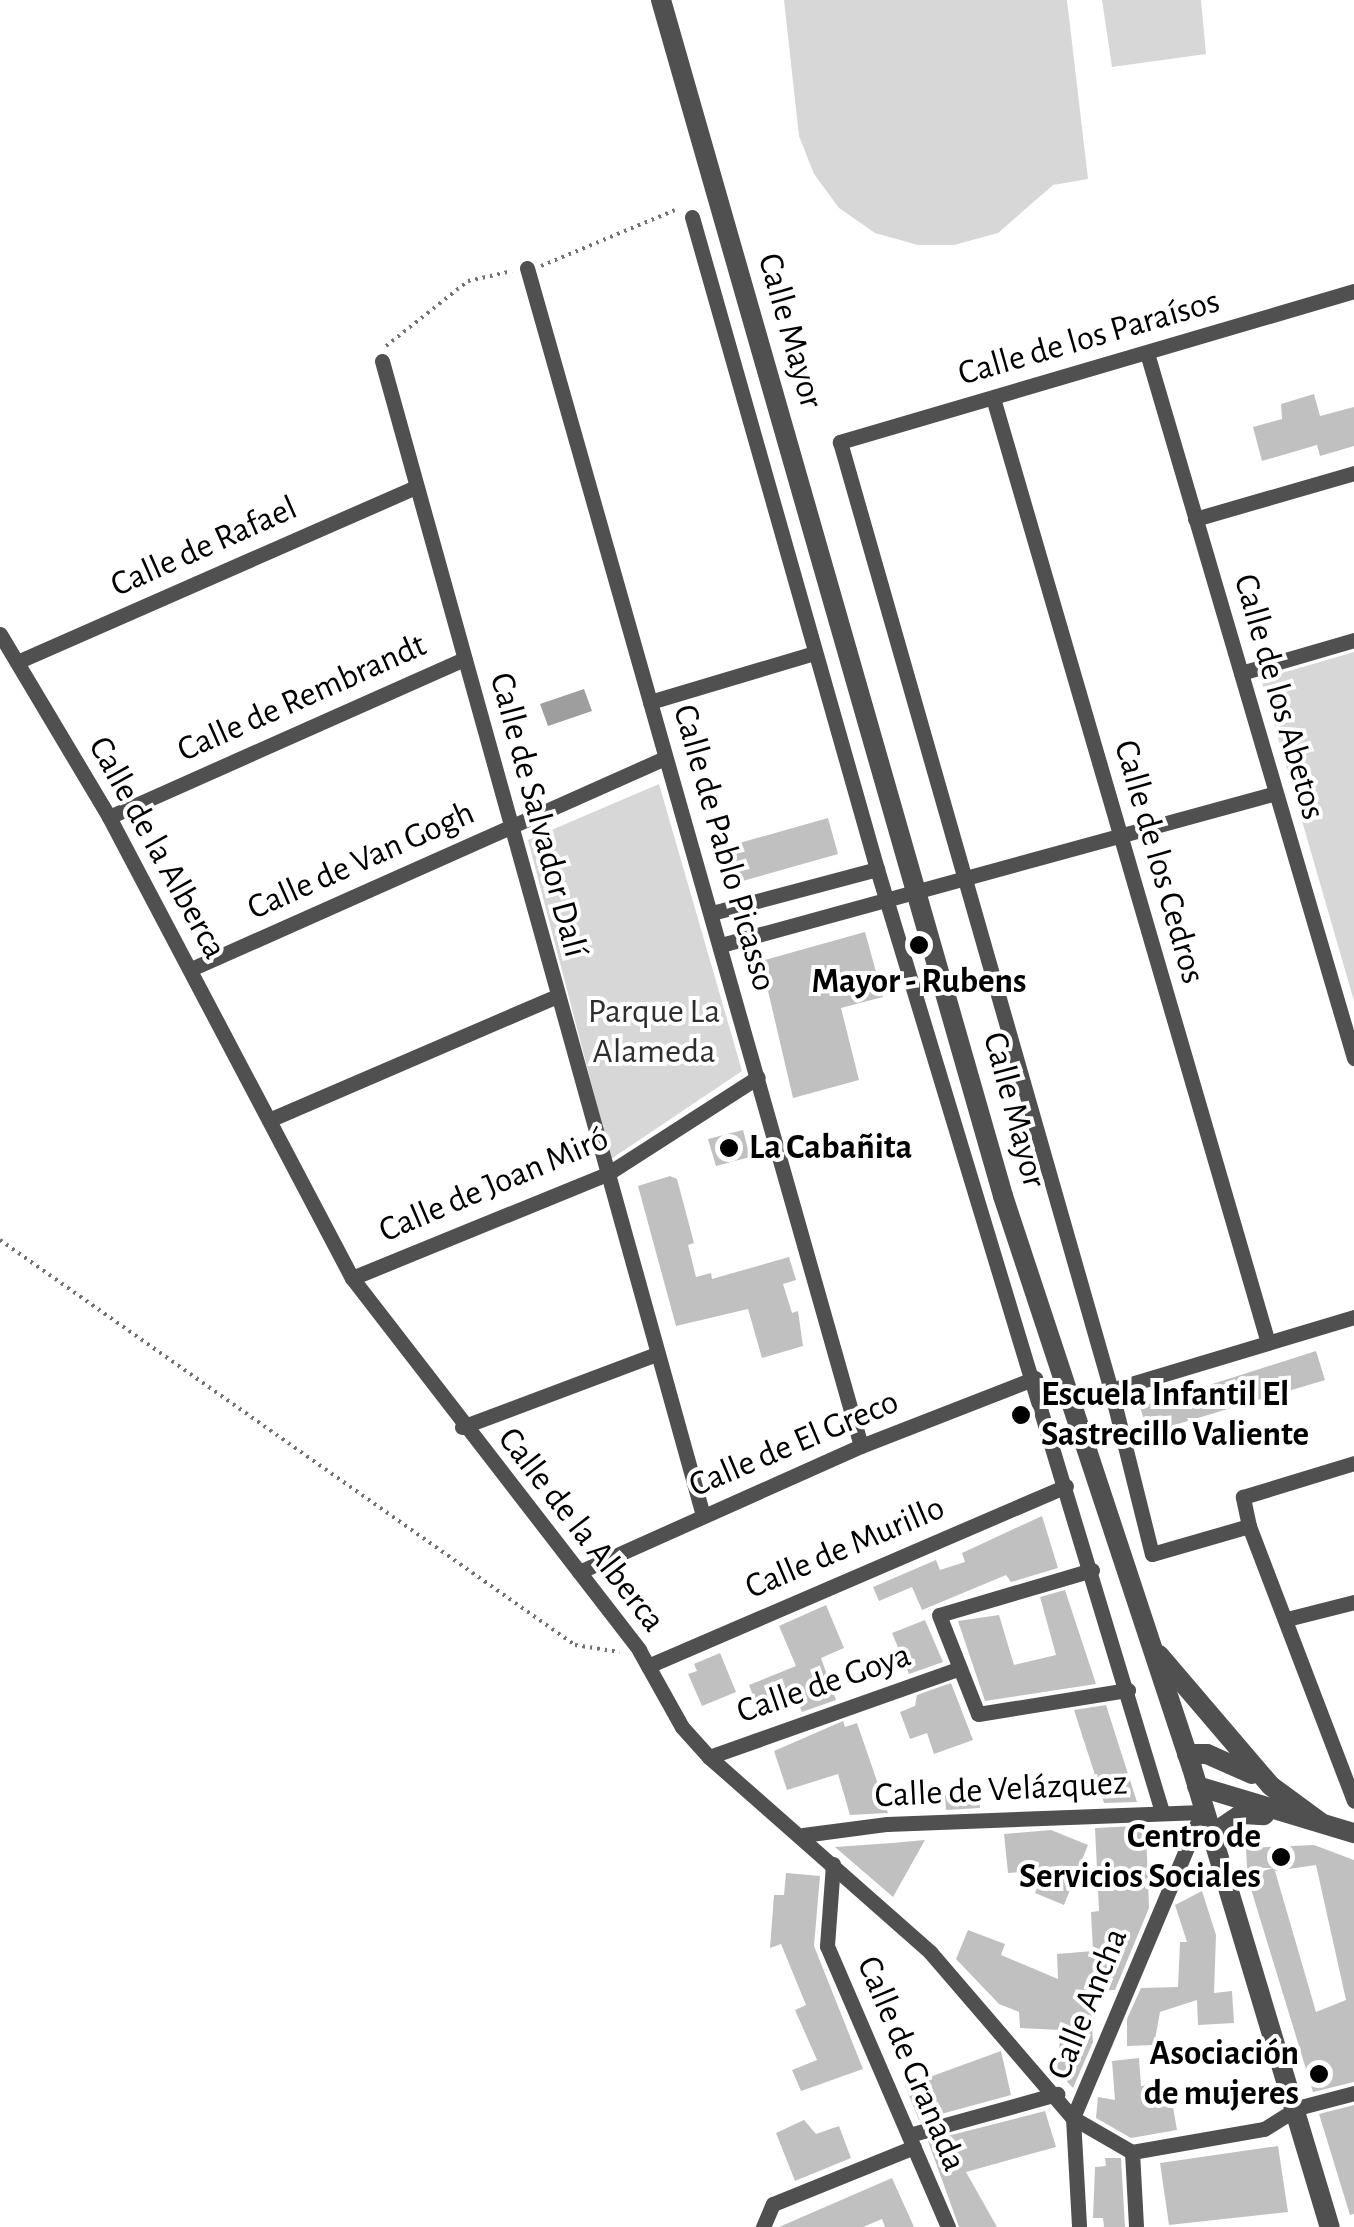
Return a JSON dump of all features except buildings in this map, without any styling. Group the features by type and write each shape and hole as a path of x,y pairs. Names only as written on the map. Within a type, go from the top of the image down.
{"street":[{"name":"Calle Mayor","path":"662,0 920,890 1004,1196 1187,1754 1330,2227"},
{"name":"Calle Mayor","path":"692,217 814,654 1035,1378 1162,1812"},
{"name":"Calle de Pablo Picasso","path":"527,268 861,1446"},
{"name":"Calle de los Paraísos","path":"840,442 1354,292"},
{"name":"Calle de los Abetos","path":"1147,353 1354,1058"},
{"name":"Calle de Salvador Dalí","path":"382,361 703,1515"},
{"name":"Calle de los Cedros","path":"992,398 1268,1343"},
{"name":"Calle Mayor","path":"840,442 1111,1390 1152,1554 1250,1526"},
{"path":"1196,519 1354,474"},
{"name":"Calle de Rafael","path":"16,662 416,486"},
{"name":"Calle de la Alberca","path":"0,634 109,818 352,1278 462,1427 638,1650 682,1727 708,1757 803,1835 930,1952 1074,2118 1132,2152"},
{"path":"1241,673 1354,640"},
{"path":"650,702 814,654"},
{"name":"Calle de Rembrandt","path":"109,818 464,659"},
{"name":"Calle de Van Gogh","path":"191,969 665,758"},
{"path":"721,944 1276,794"},
{"path":"712,913 878,869"},
{"path":"269,1120 557,996"},
{"name":"Calle de Joan Miró","path":"352,1278 606,1174 758,1076"},
{"path":"1111,1390 1354,1316"},
{"path":"462,1427 656,1354"},
{"name":"Calle de El Greco","path":"579,1572 861,1446 1035,1378"},
{"path":"1354,1463 1243,1497 1250,1526 1354,1800"},
{"name":"Calle de Murillo","path":"648,1666 1066,1486"},
{"path":"1092,1570 939,1615 978,1714 1128,1690"},
{"path":"1287,1619 1354,1602"},
{"path":"1148,1641 1271,1786"},
{"name":"Calle de Goya","path":"708,1757 960,1668"},
{"path":"1187,1754 1206,1754 1271,1786 1320,1822"},
{"path":"1197,1786 1354,1834"},
{"name":"Calle de Velázquez","path":"803,1835 887,1824 1202,1812"},
{"name":"Calle Ancha","path":"1079,2227 1074,2118 1202,1812"},
{"path":"1209,1836 1242,1814 1288,1815"},
{"name":"Calle de Granada","path":"833,1864 827,1946 948,2227"},
{"path":"1140,2224 1132,2152 1264,2129 1297,2108 1354,2093"},
{"path":"763,2227 773,2204 911,2141 1057,2094"}],"path":[{"path":"0,1240 575,1646 638,1650"}],"green space":[{"path":"784,0 1067,0 1088,179 1053,185 998,233 954,245 918,245 875,233 839,208 814,174 799,136"},
{"path":"1102,0 1201,0 1206,54 1112,67"},
{"path":"1354,652 1354,1001 1261,679"},
{"name":"Parque La Alameda","path":"659,784 742,1071 611,1159 528,840"}],"shaded area":[{"path":"584,689 592,711 548,726 540,704"}],"place":[{"name":"Mayor - Rubens","path":"919,945"},
{"name":"La Cabañita","path":"729,1148"},
{"name":"Escuela Infantil El Sastrecillo Valiente","path":"1021,1415"},
{"name":"Centro de Servicios Sociales","path":"1281,1857"},
{"name":"Asociación de mujeres","path":"1319,2074"}]}
